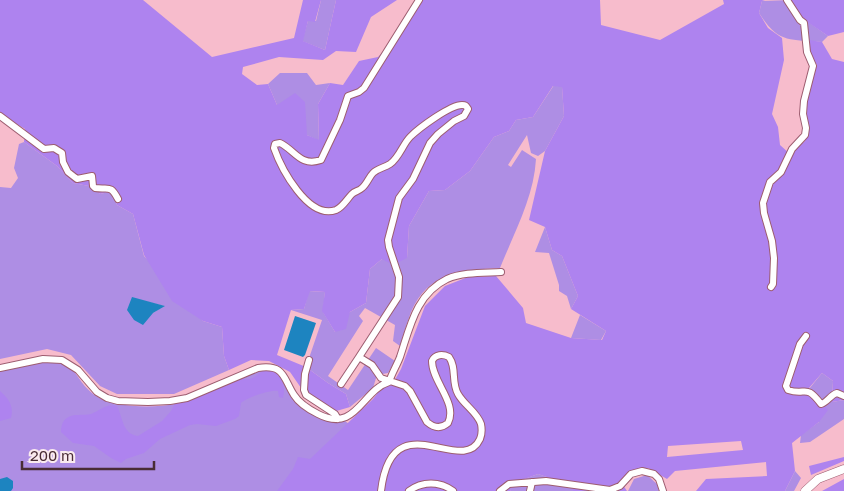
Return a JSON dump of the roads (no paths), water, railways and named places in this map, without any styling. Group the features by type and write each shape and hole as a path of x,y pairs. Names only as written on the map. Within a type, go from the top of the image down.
{"main road":[{"path":"805,491 818,479 844,469"}],"street":[{"path":"341,384 398,297 399,277 388,240 399,198 413,179 430,143 454,121 464,116 468,108 464,105 454,108 438,116 410,136 390,164 376,170 362,188 336,210 317,208 302,197 282,166 274,148 275,144 280,143 298,158 313,161 321,160 340,120 348,96 364,88 418,0"},
{"path":"771,287 773,284 774,258 763,204 770,182 780,172 792,149 805,135 804,101 813,70 806,45 804,23 787,0"},
{"path":"0,116 44,148 54,148 62,153 63,162 68,172 78,179 92,176 95,188 109,187 118,199"},
{"path":"0,368 44,359 62,360 78,370 101,396 118,401 148,402 182,400 258,368 268,368 280,372 286,378 299,401 318,414 338,419 352,414 380,386 389,382 399,359 416,308 433,288 447,279 474,273 501,272"},
{"path":"806,336 800,344 786,386 788,390 812,392 821,404 825,403 833,394 837,393 844,396"},
{"path":"359,357 372,365 381,378 389,382 399,383 410,391 427,422 435,427 445,426 451,413 432,365 435,357 441,354 446,355 452,361 454,384 457,393 478,418 482,430 475,447 465,451 417,445 402,448 390,458 387,464 381,491"},
{"path":"309,360 305,374 304,390 306,395 334,414 338,419"},
{"path":"500,491 509,484 559,481 610,490 620,486 631,474 642,471 654,474 659,479 663,491"},
{"path":"530,491 532,482"},
{"path":"409,491 428,483 440,484 453,491"}],"water":[{"path":"132,297 165,306 153,313 143,325 134,320 127,310"},
{"path":"295,316 316,323 303,357 284,350"},
{"path":"7,477 13,481 13,488 11,491 0,491 0,479"}]}
